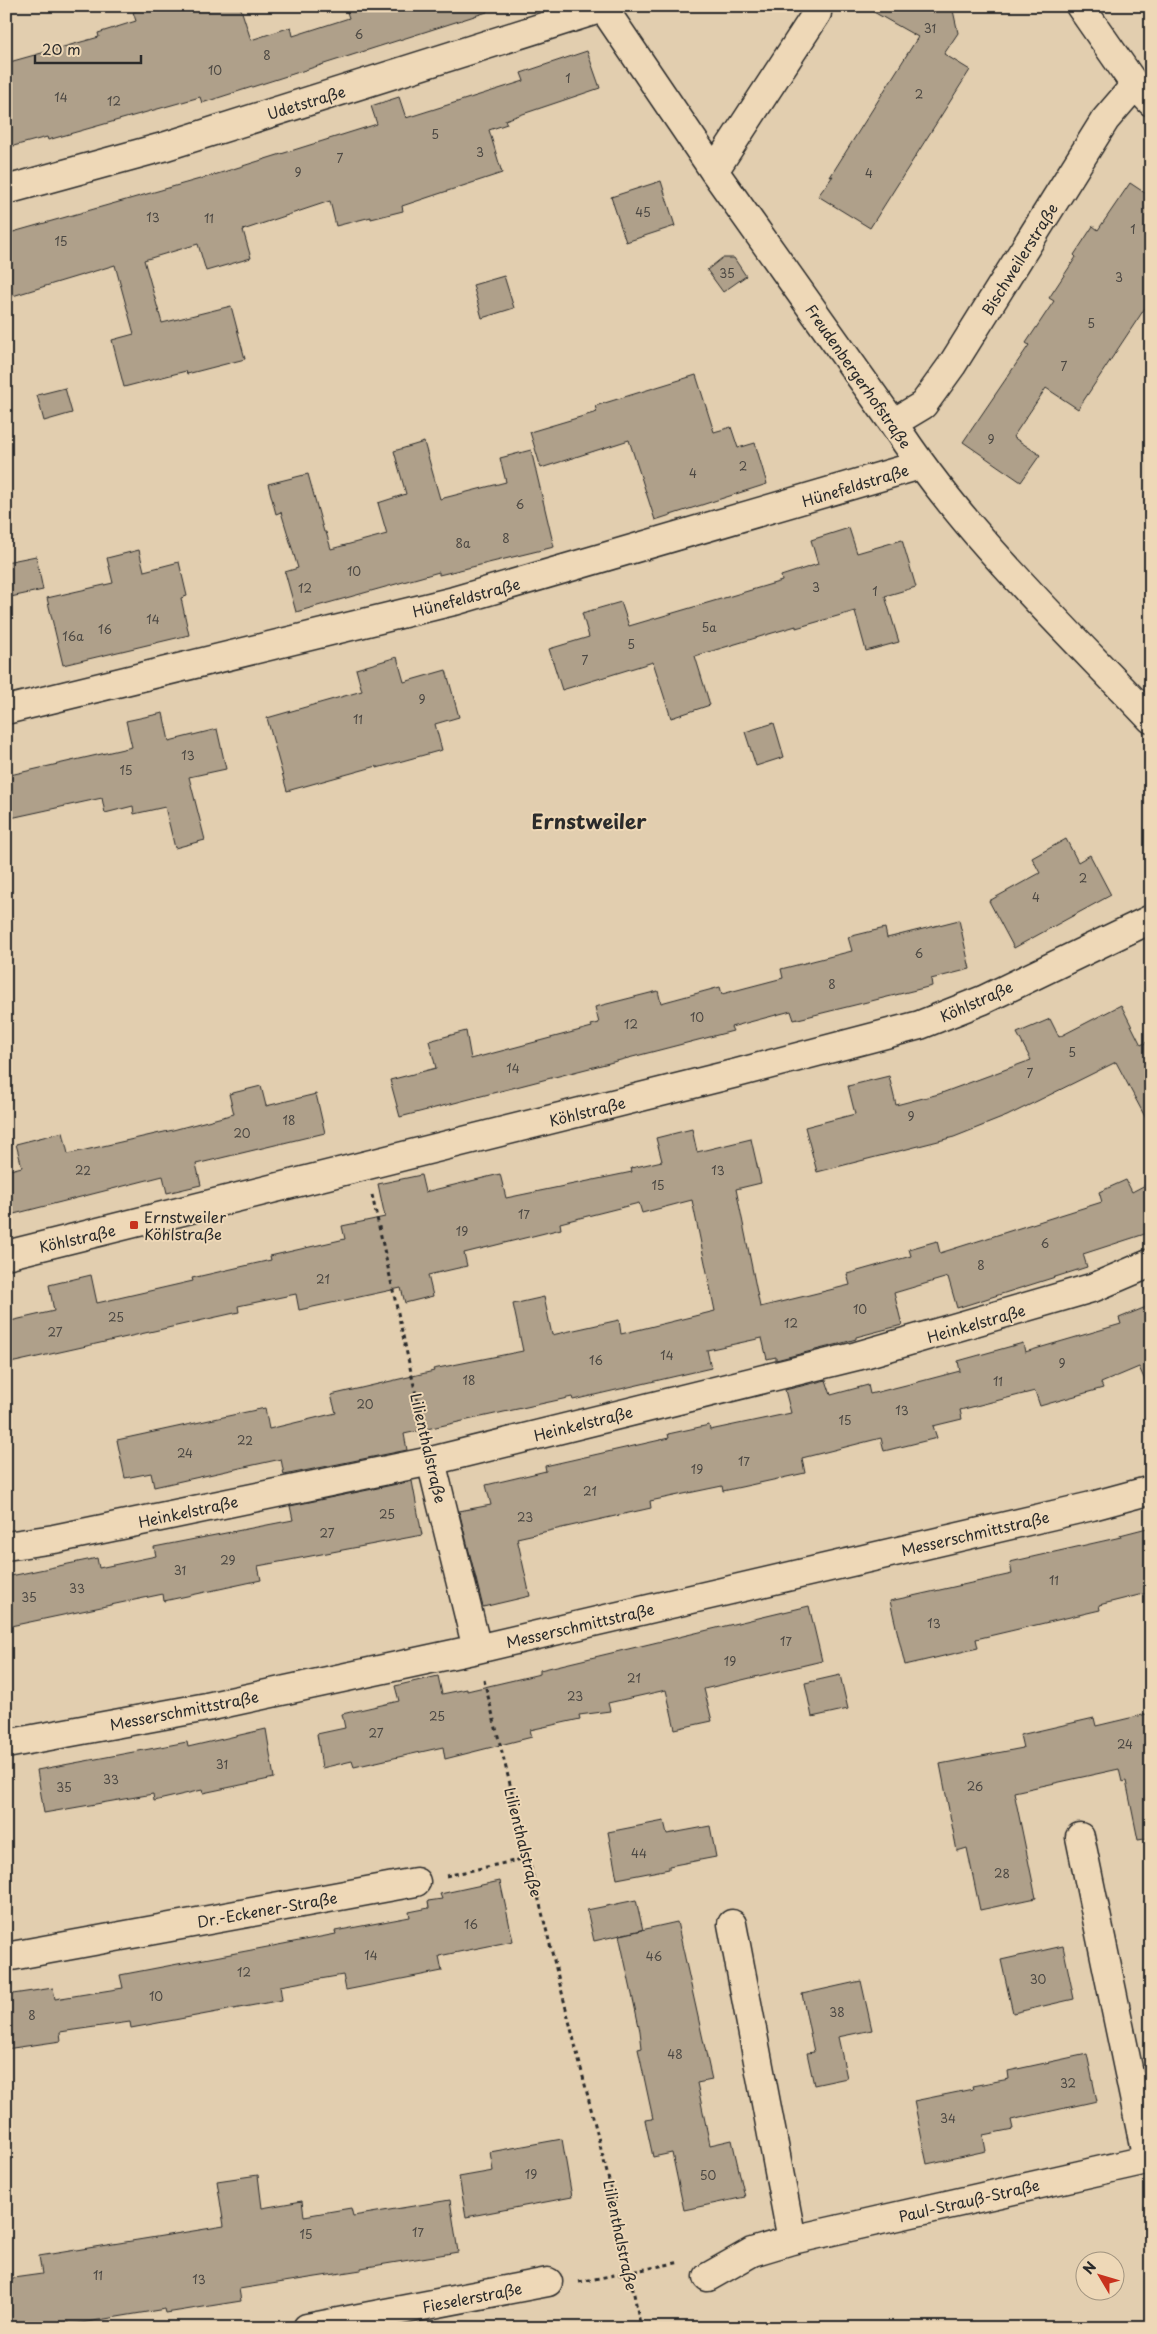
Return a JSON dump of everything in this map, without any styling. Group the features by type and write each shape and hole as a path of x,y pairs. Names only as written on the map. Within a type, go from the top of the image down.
{"street":[{"path":"1080,6 1143,93"},
{"name":"Freudenbergerhofstraße","path":"603,7 714,171 893,423 920,465 984,542 1151,719"},
{"name":"Udetstraße","path":"6,190 163,147 603,7"},
{"path":"714,171 816,13"},
{"name":"Bischweilerstraße","path":"893,423 923,405 952,365 1105,120 1143,93"},
{"name":"Hünefeldstraße","path":"6,710 454,601 920,465"},
{"name":"Köhlstraße","path":"6,1255 737,1073 920,1025 983,1000 1151,919"},
{"name":"Heinkelstraße","path":"6,1546 54,1539 431,1461 857,1356 1095,1287 1151,1263"},
{"name":"Lilienthalstraße","path":"431,1461 477,1649"},
{"name":"Messerschmittstraße","path":"6,1744 206,1707 477,1649 1092,1506 1151,1490"},
{"name":"Paul-Strauß-Straße","path":"708,2277 752,2252 792,2240 1149,2159 1080,1838"},
{"name":"Dr.-Eckener-Straße","path":"6,1956 416,1882"},
{"path":"732,1924 792,2240"},
{"name":"Fieselerstraße","path":"307,2328 548,2282"}],"path":[{"name":"Lilienthalstraße","path":"365,1166 431,1461"},
{"name":"Lilienthalstraße","path":"477,1649 527,1858 618,2217 641,2328"},
{"path":"416,1882 527,1858"},
{"path":"548,2282 583,2282 692,2259 708,2277"}],"building":[{"path":"154,6 240,6 251,40 291,27 293,36 349,18 345,6 486,6 487,12 202,103 200,97 48,140 47,137 6,148 6,63 99,37 98,33 136,21 133,12"},
{"path":"863,6 952,6 958,33 944,54 970,70 870,228 818,196 833,176 830,177 918,37"},
{"path":"587,51 600,88 505,120 507,124 489,130 502,173 402,206 403,211 336,226 330,201 243,230 251,258 206,271 198,244 144,260 162,323 231,306 245,359 187,374 186,371 124,387 112,340 134,334 115,265 6,298 6,234 214,175 377,124 371,106 399,97 406,118 524,81 521,73"},
{"path":"661,181 675,226 626,242 611,197"},
{"path":"1130,183 1151,197 1151,299 1078,409 1046,388 1013,437 1040,455 1021,482 963,442 1029,345 1026,343 1054,301 1049,298 1076,257 1074,255 1093,226 1098,230"},
{"path":"722,258 734,258 746,276 723,292 707,270"},
{"path":"504,276 514,308 482,318 473,285"},
{"path":"696,375 714,432 731,427 738,448 755,443 767,484 655,520 629,440 541,468 530,432 597,412 595,406"},
{"path":"65,388 72,413 44,421 37,395"},
{"path":"424,442 440,499 506,482 500,458 531,450 554,547 439,575 439,572 296,612 285,572 298,568 281,512 276,514 268,484 308,474 324,532 326,532 331,549 387,534 378,503 406,494 394,451"},
{"path":"849,528 857,553 902,540 916,587 885,596 899,642 866,651 855,611 796,628 796,626 695,656 710,705 671,718 653,662 562,690 549,649 589,637 582,613 621,602 629,626 782,581 781,576 818,564 811,540"},
{"path":"139,550 144,571 179,562 187,596 181,598 189,635 63,665 47,598 113,583 107,558"},
{"path":"36,556 43,590 6,598 6,562"},
{"path":"397,657 404,682 446,670 459,717 435,724 442,750 287,791 267,718 362,691 356,669"},
{"path":"163,713 169,741 217,729 226,769 189,777 205,840 175,848 165,807 134,814 133,806 105,813 102,798 6,819 6,780 11,779 10,775 132,747 126,721"},
{"path":"774,723 784,757 756,766 745,732"},
{"path":"1066,839 1078,862 1090,855 1111,895 1014,948 989,901 1040,873 1032,858"},
{"path":"959,920 970,969 931,979 932,986 794,1020 791,1011 731,1027 733,1031 400,1117 390,1080 436,1068 429,1041 466,1031 471,1059 592,1027 591,1025 599,1023 595,1007 658,991 661,1003 720,987 722,994 783,978 781,969 852,951 848,937 885,928 887,938"},
{"path":"1121,1005 1141,1045 1151,1040 1151,1128 1116,1062 1007,1116 954,1137 817,1172 805,1127 855,1114 848,1086 889,1076 896,1105 939,1094 1031,1060 1017,1033 1050,1019 1059,1037"},
{"path":"261,1086 266,1106 316,1094 325,1133 196,1164 201,1185 167,1193 163,1176 6,1216 6,1171 22,1167 16,1144 63,1132 68,1154 173,1130 234,1114 229,1094"},
{"path":"692,1129 697,1152 751,1139 761,1183 736,1189 760,1307 850,1285 847,1274 911,1256 909,1249 937,1241 940,1253 1102,1202 1099,1192 1126,1180 1132,1192 1151,1182 1151,1232 1083,1254 1087,1267 957,1308 948,1277 894,1293 902,1325 856,1337 856,1339 839,1344 776,1360 776,1357 767,1359 762,1338 707,1350 711,1368 573,1400 572,1397 404,1434 407,1450 284,1475 281,1459 154,1487 151,1473 125,1478 117,1440 265,1408 269,1429 336,1413 331,1395 434,1371 433,1369 523,1351 513,1304 544,1297 552,1335 619,1320 621,1334 715,1311 692,1200 642,1213 639,1203 560,1223 561,1229 464,1253 467,1266 428,1275 433,1296 405,1303 401,1288 299,1310 296,1294 238,1306 239,1312 6,1364 6,1322 54,1311 49,1285 91,1275 97,1303 193,1281 192,1278 271,1260 270,1256 345,1239 342,1226 385,1217 378,1184 421,1175 425,1192 500,1174 506,1198 632,1172 631,1168 662,1161 656,1138"},
{"path":"1151,1305 1151,1394 1139,1367 1101,1383 1103,1388 1040,1406 1035,1391 960,1410 962,1419 933,1426 937,1438 884,1451 881,1438 802,1458 805,1473 723,1491 722,1486 650,1501 651,1508 517,1538 530,1596 483,1607 459,1511 491,1505 486,1485 546,1471 545,1466 669,1438 668,1434 709,1425 710,1430 791,1413 785,1390 826,1380 831,1395 868,1385 870,1394 960,1371 958,1361 1023,1343 1025,1352 1121,1324 1119,1318"},
{"path":"412,1481 422,1535 258,1566 261,1580 164,1601 163,1594 6,1627 6,1577 97,1558 99,1568 156,1556 154,1547 293,1520 290,1506"},
{"path":"1151,1527 1151,1592 1099,1605 1100,1610 976,1639 978,1648 905,1665 890,1601 1012,1574 1010,1562 1121,1537 1120,1535"},
{"path":"809,1606 822,1661 704,1689 712,1721 675,1729 666,1690 608,1703 610,1711 579,1715 580,1719 530,1730 532,1737 445,1759 443,1747 354,1767 352,1761 322,1768 317,1734 345,1728 342,1714 399,1701 395,1686 438,1676 442,1694 467,1689 467,1691 540,1674 540,1670"},
{"path":"840,1675 848,1709 812,1717 805,1683"},
{"path":"1151,1713 1151,1838 1138,1840 1126,1781 1122,1782 1119,1769 1014,1792 1036,1898 980,1910 967,1848 957,1851 940,1764 1023,1748 1020,1735 1094,1718 1096,1726"},
{"path":"266,1729 274,1778 203,1793 202,1790 154,1801 153,1794 44,1813 37,1770 187,1742 188,1747"},
{"path":"664,1821 667,1834 710,1826 716,1857 669,1866 669,1869 617,1879 608,1832"},
{"path":"500,1881 513,1941 439,1956 442,1971 346,1990 343,1975 280,1986 282,2000 131,2028 130,2022 60,2032 61,2041 6,2049 6,1995 53,1988 55,1999 123,1988 120,1975 336,1934 335,1931 410,1917 409,1912 429,1908 428,1901 442,1899 440,1894"},
{"path":"636,1900 643,1930 594,1941 587,1910"},
{"path":"677,1922 712,2080 697,2083 710,2145 732,2140 745,2197 684,2210 672,2153 653,2157 645,2120 653,2119 638,2049 642,2048 640,2031 619,1935"},
{"path":"1063,1946 1074,1999 1013,2013 1001,1960"},
{"path":"861,1981 872,2030 838,2037 847,2078 814,2085 807,2053 814,2052 802,1994"},
{"path":"1087,2054 1097,2101 1011,2120 1013,2129 983,2135 986,2151 927,2164 914,2101 973,2089 972,2086 1009,2079 1008,2071"},
{"path":"562,2139 572,2197 466,2217 459,2177 493,2171 490,2152"},
{"path":"258,2175 262,2208 302,2201 304,2216 351,2208 353,2216 450,2200 458,2252 361,2268 361,2270 239,2289 241,2301 166,2313 165,2309 69,2325 69,2322 34,2328 6,2328 6,2279 42,2274 39,2256 224,2226 217,2181"}],"place":[{"name":"Ernstweiler Köhlstraße","path":"134,1225"}],"district":[{"name":"Ernstweiler","path":"589,821"}]}
